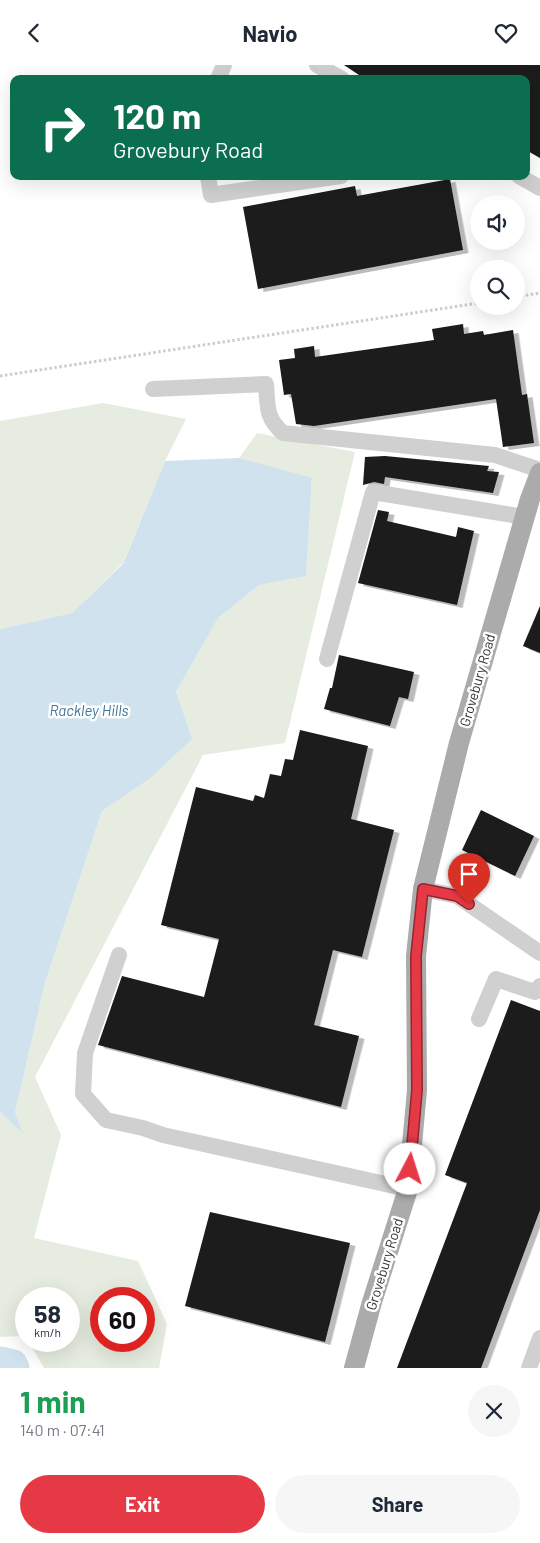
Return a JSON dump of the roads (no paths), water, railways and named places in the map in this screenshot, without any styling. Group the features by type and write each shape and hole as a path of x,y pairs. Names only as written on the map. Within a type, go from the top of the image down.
{"main road":[{"name":"Grovebury Road","path":"354,1368 372,1302 408,1189 417,1090 416,956 423,889 459,743 531,507 540,471"}],"street":[{"path":"317,65 335,75"},
{"path":"209,180 211,195 314,180"},
{"path":"527,180 540,187"},
{"path":"153,389 266,385 269,417 274,425 283,433 496,455 540,471"},
{"path":"327,659 372,492 531,507"},
{"path":"423,889 457,896 540,953"},
{"path":"119,955 85,1053 83,1094 106,1121 408,1189"},
{"path":"479,1019 496,979 535,992 540,986"},
{"path":"528,1368 540,1338"}],"water":[{"name":"Rackley Hills","path":"239,458 312,478 306,576 259,585 218,618 176,692 192,739 148,780 102,811 45,983 15,1113 23,1133 0,1112 0,629 72,613 123,564 165,461"}],"waterway":[{"path":"0,1361 13,1364 15,1368"}]}
